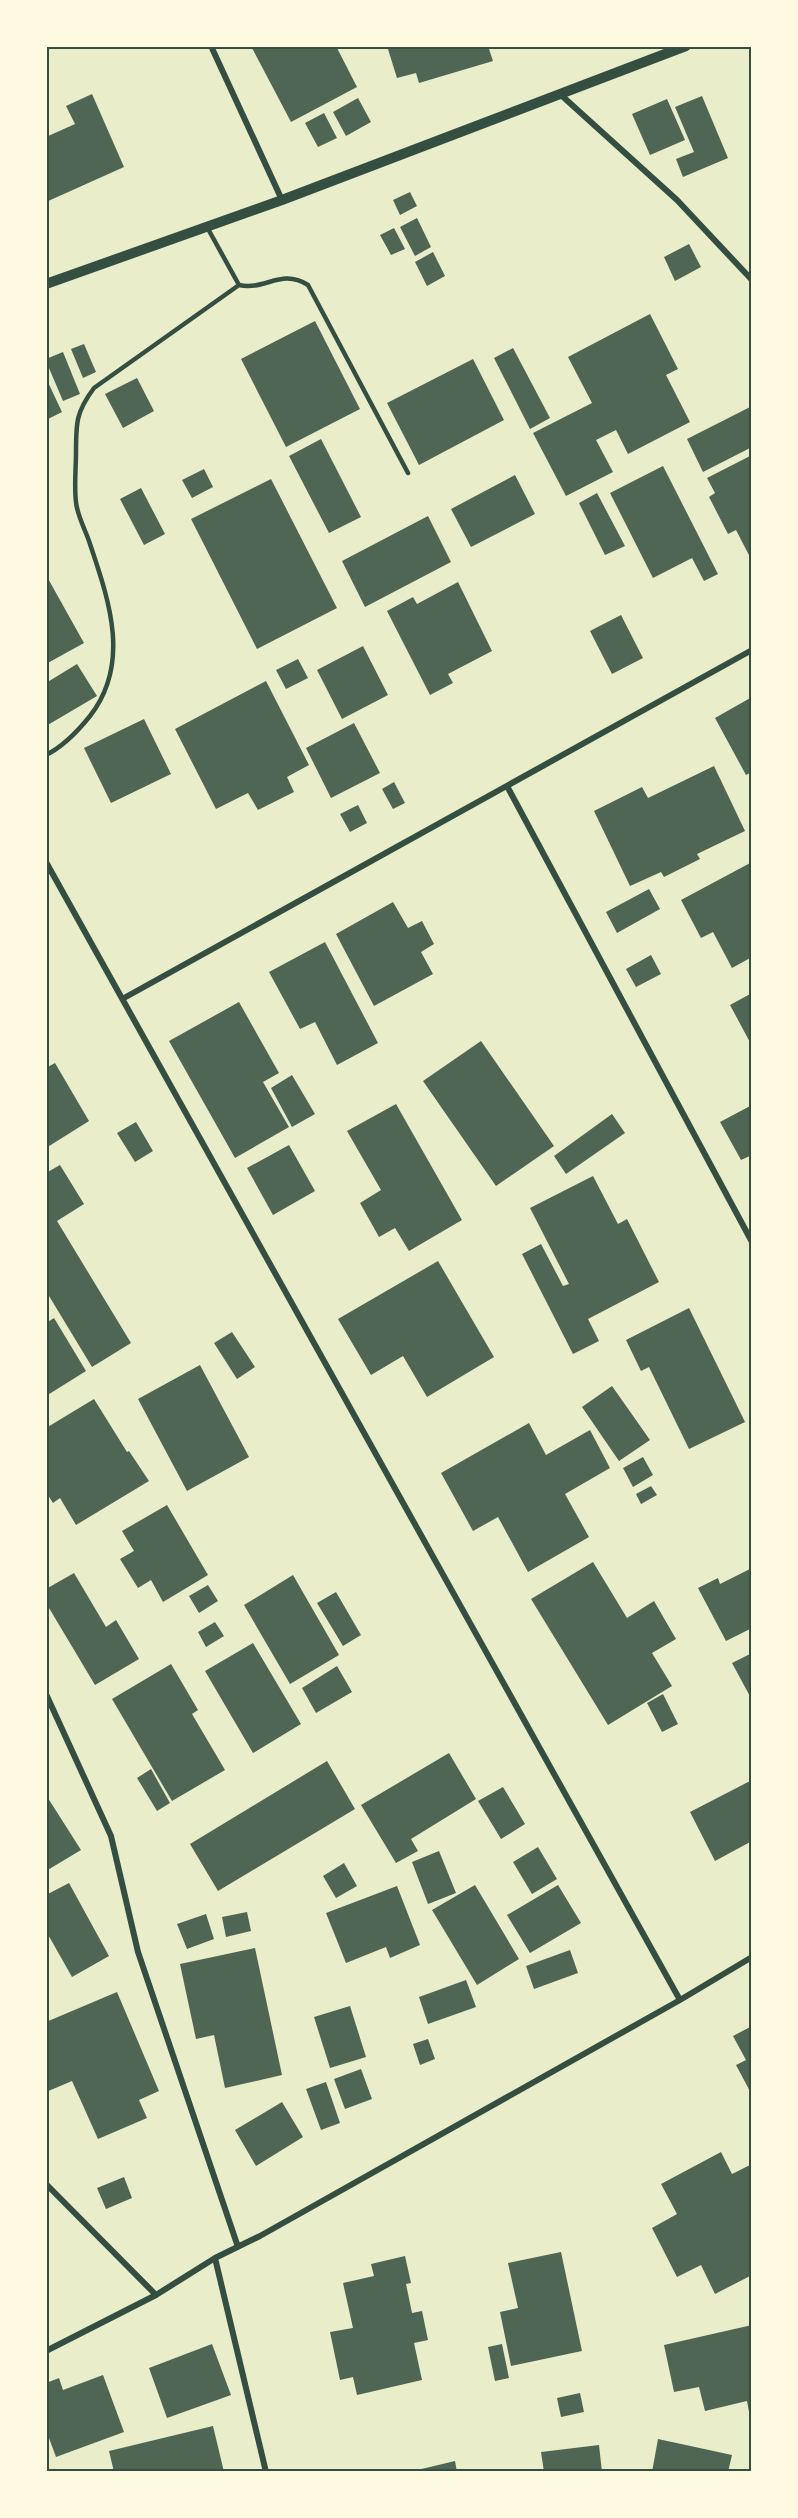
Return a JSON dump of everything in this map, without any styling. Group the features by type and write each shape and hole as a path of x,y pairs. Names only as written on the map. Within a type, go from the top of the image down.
{"street":[{"path":"212,46 282,200"},
{"path":"46,284 282,200 686,46"},
{"path":"561,95 677,200 752,280"},
{"path":"124,998 752,650"},
{"path":"507,786 752,1242"},
{"path":"46,862 124,998 680,2000"},
{"path":"46,1694 111,1836 138,1952 238,2247"},
{"path":"46,2351 156,2295 215,2258 680,2000 752,1957"},
{"path":"46,2184 156,2295"},
{"path":"215,2258 266,2472"}],"lane":[{"path":"207,227 240,285 252,288 282,278 297,278 308,285 408,473"},
{"path":"46,755 56,750 80,729 97,708 110,677 114,642 109,600 76,503 76,420 82,404 94,388 240,285"}],"building":[{"path":"251,46 336,46 357,87 291,122"},
{"path":"387,46 488,46 493,61 419,83 416,73 397,78"},
{"path":"92,94 124,167 46,202 46,137 75,124 66,106"},
{"path":"702,96 728,158 683,177 676,159 694,152 675,107"},
{"path":"358,98 371,122 346,136 333,112"},
{"path":"667,99 685,140 650,155 632,114"},
{"path":"324,113 337,138 318,147 305,123"},
{"path":"410,192 417,206 400,215 393,200"},
{"path":"417,218 431,247 415,256 400,227"},
{"path":"394,228 405,249 391,255 380,235"},
{"path":"689,244 701,267 675,281 664,257"},
{"path":"433,252 445,276 427,286 415,262"},
{"path":"650,314 678,369 666,375 690,422 628,454 616,430 596,440 613,472 566,496 533,433 592,403 568,357"},
{"path":"315,321 360,409 286,447 241,359"},
{"path":"84,344 96,372 83,378 71,349"},
{"path":"513,348 550,418 530,429 494,358"},
{"path":"63,352 80,394 63,401 46,359"},
{"path":"473,359 504,420 419,465 387,403"},
{"path":"46,378 62,412 46,420"},
{"path":"137,378 154,411 123,428 105,394"},
{"path":"752,406 752,447 703,472 687,439"},
{"path":"321,439 361,517 329,533 289,456"},
{"path":"752,455 752,561 736,530 728,534 709,497 715,493 707,478"},
{"path":"663,466 718,574 704,581 692,558 653,578 610,493"},
{"path":"204,469 213,487 192,498 182,480"},
{"path":"515,475 535,514 471,547 451,509"},
{"path":"271,479 337,608 257,649 191,519"},
{"path":"141,488 165,534 144,545 120,499"},
{"path":"597,493 625,546 605,555 579,503"},
{"path":"428,516 451,562 365,607 342,561"},
{"path":"46,575 84,643 46,664"},
{"path":"458,582 492,651 448,674 453,683 430,695 387,611 413,597 417,604"},
{"path":"621,615 643,658 612,674 590,631"},
{"path":"363,646 388,695 342,719 317,670"},
{"path":"298,659 308,678 286,689 276,670"},
{"path":"77,664 97,696 46,726 46,683"},
{"path":"266,681 309,765 287,777 294,792 258,810 248,793 216,809 175,729"},
{"path":"752,697 752,772 746,775 715,718"},
{"path":"144,719 171,774 111,803 84,748"},
{"path":"354,723 380,773 331,798 306,748"},
{"path":"714,766 745,831 697,854 700,859 664,877 661,872 630,886 594,811 642,787 648,798"},
{"path":"394,782 405,803 393,809 382,789"},
{"path":"358,805 367,823 350,832 340,814"},
{"path":"752,862 752,957 732,968 713,932 701,938 681,900"},
{"path":"649,889 660,909 617,933 606,912"},
{"path":"393,902 408,928 422,921 434,944 421,952 433,974 374,1006 336,934"},
{"path":"325,942 378,1043 337,1065 315,1022 300,1029 269,972"},
{"path":"651,955 661,974 636,987 626,969"},
{"path":"752,993 752,1046 730,1005"},
{"path":"239,1002 279,1073 263,1082 289,1127 235,1158 169,1041"},
{"path":"481,1041 554,1146 496,1186 423,1081"},
{"path":"55,1063 89,1121 46,1148 46,1068"},
{"path":"292,1075 315,1114 292,1127 271,1088"},
{"path":"396,1104 462,1220 409,1251 395,1228 379,1237 360,1203 381,1190 347,1131"},
{"path":"752,1105 752,1155 741,1160 720,1122"},
{"path":"612,1114 625,1133 566,1174 554,1156"},
{"path":"136,1122 153,1151 135,1162 117,1133"},
{"path":"289,1145 315,1191 273,1215 247,1168"},
{"path":"60,1165 84,1204 57,1221 131,1343 92,1367 46,1291 46,1173"},
{"path":"593,1176 618,1224 627,1219 659,1282 588,1319 599,1341 573,1354 522,1254 541,1244 563,1286 569,1284 530,1208"},
{"path":"438,1261 494,1357 427,1397 403,1356 371,1375 338,1319"},
{"path":"689,1308 745,1422 689,1449 649,1367 641,1371 626,1340"},
{"path":"54,1318 86,1371 46,1396 46,1323"},
{"path":"232,1332 255,1367 237,1379 214,1343"},
{"path":"200,1365 249,1457 187,1491 138,1399"},
{"path":"612,1386 650,1440 619,1461 582,1407"},
{"path":"94,1399 127,1452 129,1451 149,1481 76,1525 60,1498 53,1503 46,1492 46,1428"},
{"path":"529,1423 546,1455 590,1430 610,1468 565,1494 589,1537 528,1572 498,1517 473,1531 441,1473"},
{"path":"643,1457 653,1475 633,1487 623,1468"},
{"path":"651,1486 657,1495 641,1504 636,1494"},
{"path":"167,1505 208,1575 163,1602 151,1580 138,1588 120,1559 134,1551 122,1531"},
{"path":"593,1562 627,1618 654,1601 676,1639 652,1653 672,1686 608,1725 531,1599"},
{"path":"752,1568 752,1628 726,1641 698,1588 718,1578 720,1584"},
{"path":"74,1573 106,1627 116,1620 139,1659 95,1685 46,1603 46,1589"},
{"path":"293,1575 339,1655 290,1684 244,1605"},
{"path":"208,1585 218,1601 199,1613 189,1596"},
{"path":"336,1592 361,1635 343,1646 317,1603"},
{"path":"215,1622 224,1636 206,1647 198,1632"},
{"path":"253,1643 301,1724 253,1753 205,1671"},
{"path":"752,1653 752,1700 732,1663"},
{"path":"171,1664 198,1710 192,1714 225,1770 172,1801 112,1699"},
{"path":"337,1666 352,1692 316,1713 302,1688"},
{"path":"663,1694 678,1724 662,1732 647,1703"},
{"path":"449,1753 476,1799 411,1839 418,1851 396,1863 361,1805"},
{"path":"327,1761 355,1809 218,1891 190,1844"},
{"path":"151,1769 170,1803 157,1811 137,1778"},
{"path":"752,1780 752,1841 715,1861 690,1812"},
{"path":"503,1787 525,1824 501,1839 478,1801"},
{"path":"46,1795 81,1850 46,1871"},
{"path":"538,1847 557,1879 532,1894 513,1862"},
{"path":"439,1851 456,1893 428,1904 412,1862"},
{"path":"344,1863 357,1886 336,1898 323,1876"},
{"path":"69,1883 109,1956 72,1977 46,1931 46,1895"},
{"path":"475,1885 519,1959 477,1985 432,1910"},
{"path":"558,1885 581,1923 530,1953 507,1915"},
{"path":"397,1886 420,1945 390,1958 386,1947 346,1963 326,1913"},
{"path":"247,1912 251,1931 226,1937 222,1917"},
{"path":"206,1914 214,1939 187,1949 177,1924"},
{"path":"255,1948 282,2075 225,2088 214,2035 196,2039 180,1964"},
{"path":"570,1950 578,1973 534,1989 526,1966"},
{"path":"466,1980 476,2007 428,2024 419,1997"},
{"path":"117,1992 159,2091 139,2100 147,2118 98,2139 72,2081 46,2092 46,2022"},
{"path":"350,2006 366,2057 330,2068 314,2017"},
{"path":"752,2026 752,2095 736,2065 746,2060 733,2036"},
{"path":"428,2039 435,2059 420,2065 413,2044"},
{"path":"361,2069 372,2099 345,2109 334,2079"},
{"path":"326,2082 340,2123 321,2130 306,2089"},
{"path":"282,2102 303,2137 256,2166 235,2130"},
{"path":"721,2152 732,2174 752,2164 752,2275 715,2294 701,2265 677,2277 652,2228 677,2214 661,2184"},
{"path":"124,2177 132,2198 106,2209 97,2188"},
{"path":"561,2252 582,2351 511,2366 500,2312 518,2308 508,2263"},
{"path":"405,2256 411,2283 406,2284 412,2313 422,2311 428,2340 414,2343 422,2380 357,2395 353,2377 340,2380 330,2332 353,2328 343,2283 374,2276 371,2264"},
{"path":"752,2325 752,2412 749,2412 747,2401 705,2411 699,2387 674,2392 664,2345"},
{"path":"212,2344 231,2395 167,2418 149,2368"},
{"path":"502,2344 509,2378 495,2381 488,2347"},
{"path":"103,2375 124,2432 56,2457 46,2430 46,2383 59,2378 63,2390"},
{"path":"580,2393 584,2412 561,2417 557,2398"},
{"path":"213,2426 224,2472 114,2472 109,2451"},
{"path":"658,2439 732,2455 728,2472 652,2472"},
{"path":"599,2445 602,2472 544,2472 541,2452"},
{"path":"455,2461 457,2472 413,2471"}]}
